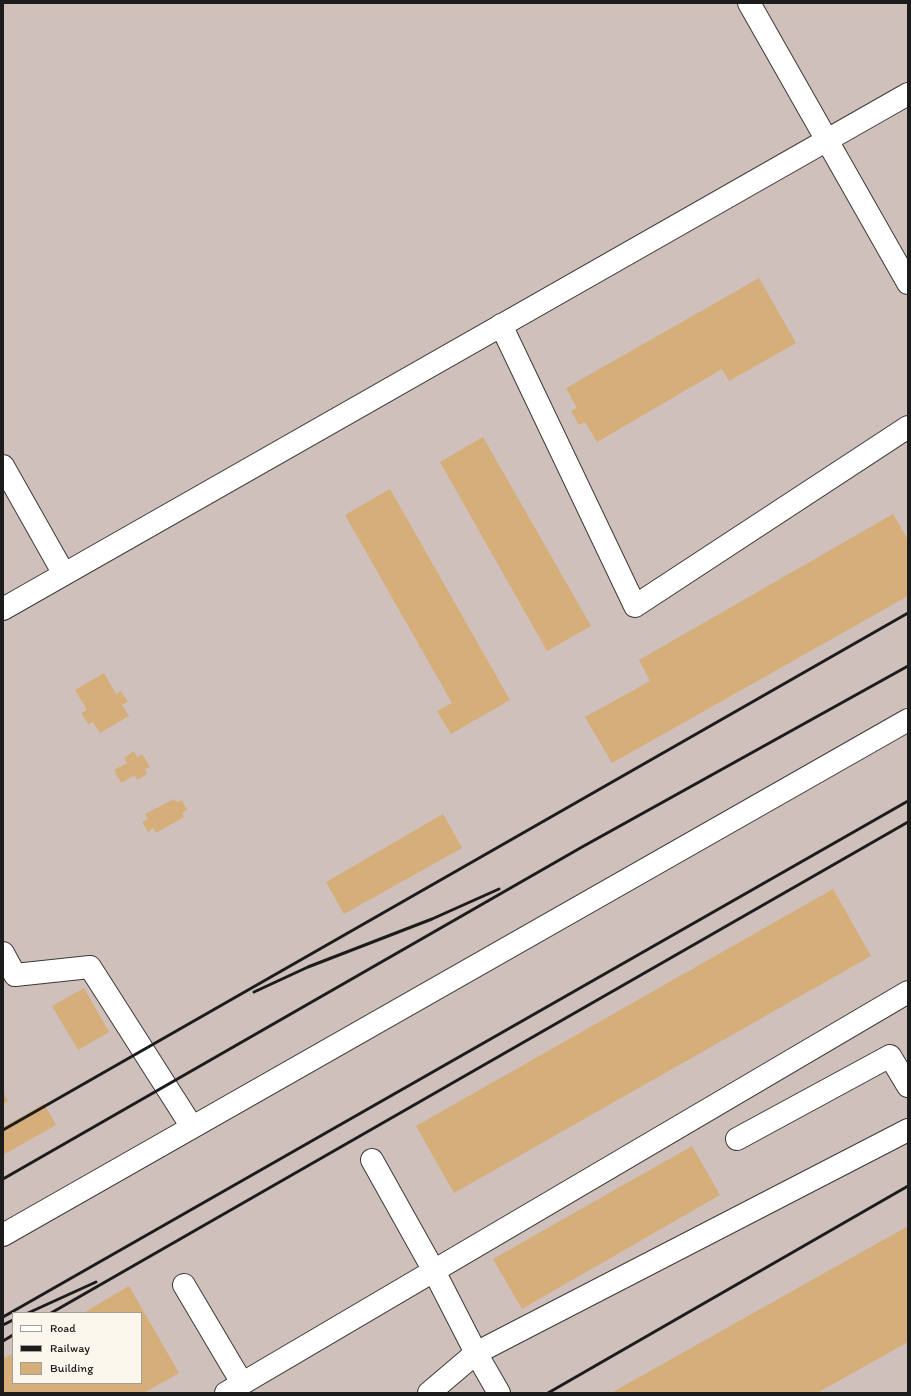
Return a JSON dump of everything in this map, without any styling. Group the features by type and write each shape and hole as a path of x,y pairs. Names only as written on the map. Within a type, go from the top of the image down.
{"lane":[{"path":"749,3 908,283"},
{"path":"3,609 908,94"},
{"path":"501,325 635,606 908,427"},
{"path":"3,466 64,574"},
{"path":"3,1235 908,720"},
{"path":"3,953 16,975 90,967 192,1127"},
{"path":"184,1285 234,1388 908,992"},
{"path":"737,1139 890,1056 908,1086"},
{"path":"429,1393 476,1353 908,1130"},
{"path":"372,1160 434,1271 476,1353 499,1393"}],"shaded area":[{"path":"3,3 908,3 908,1393 3,1393"}],"building":[{"path":"759,278 796,343 729,381 722,369 597,442 585,422 579,425 571,411 577,408 566,388"},
{"path":"483,437 591,626 547,651 440,462"},
{"path":"390,489 510,700 451,734 437,711 452,703 345,515"},
{"path":"893,514 908,540 908,596 612,763 585,717 650,681 639,660"},
{"path":"104,673 116,694 121,691 128,702 122,705 129,716 100,733 93,722 88,724 81,713 87,710 75,690"},
{"path":"134,751 137,757 142,754 150,767 145,769 147,774 137,780 135,775 121,783 114,770 127,763 124,758"},
{"path":"174,799 176,802 182,800 187,810 182,813 184,817 156,833 153,828 148,832 142,822 148,819 145,814"},
{"path":"443,814 462,848 344,914 326,882"},
{"path":"833,889 871,956 454,1193 416,1126"},
{"path":"84,988 109,1032 78,1050 52,1006"},
{"path":"3,1092 8,1101 3,1104"},
{"path":"44,1104 56,1125 3,1155 3,1127"},
{"path":"692,1146 720,1195 522,1309 493,1259"},
{"path":"908,1226 908,1342 817,1393 611,1393"},
{"path":"129,1286 179,1373 144,1393 3,1393 3,1359 12,1354 12,1384 142,1384 142,1312 85,1312"}],"railway":[{"path":"3,1130 908,613"},
{"path":"3,1179 582,847 908,666"},
{"path":"3,1317 908,801"},
{"path":"53,1312 908,822"},
{"path":"254,992 308,967 432,919 499,889"},
{"path":"548,1393 908,1186"},
{"path":"30,1312 96,1282"},
{"path":"3,1325 12,1320"},
{"path":"3,1341 12,1336"}]}
